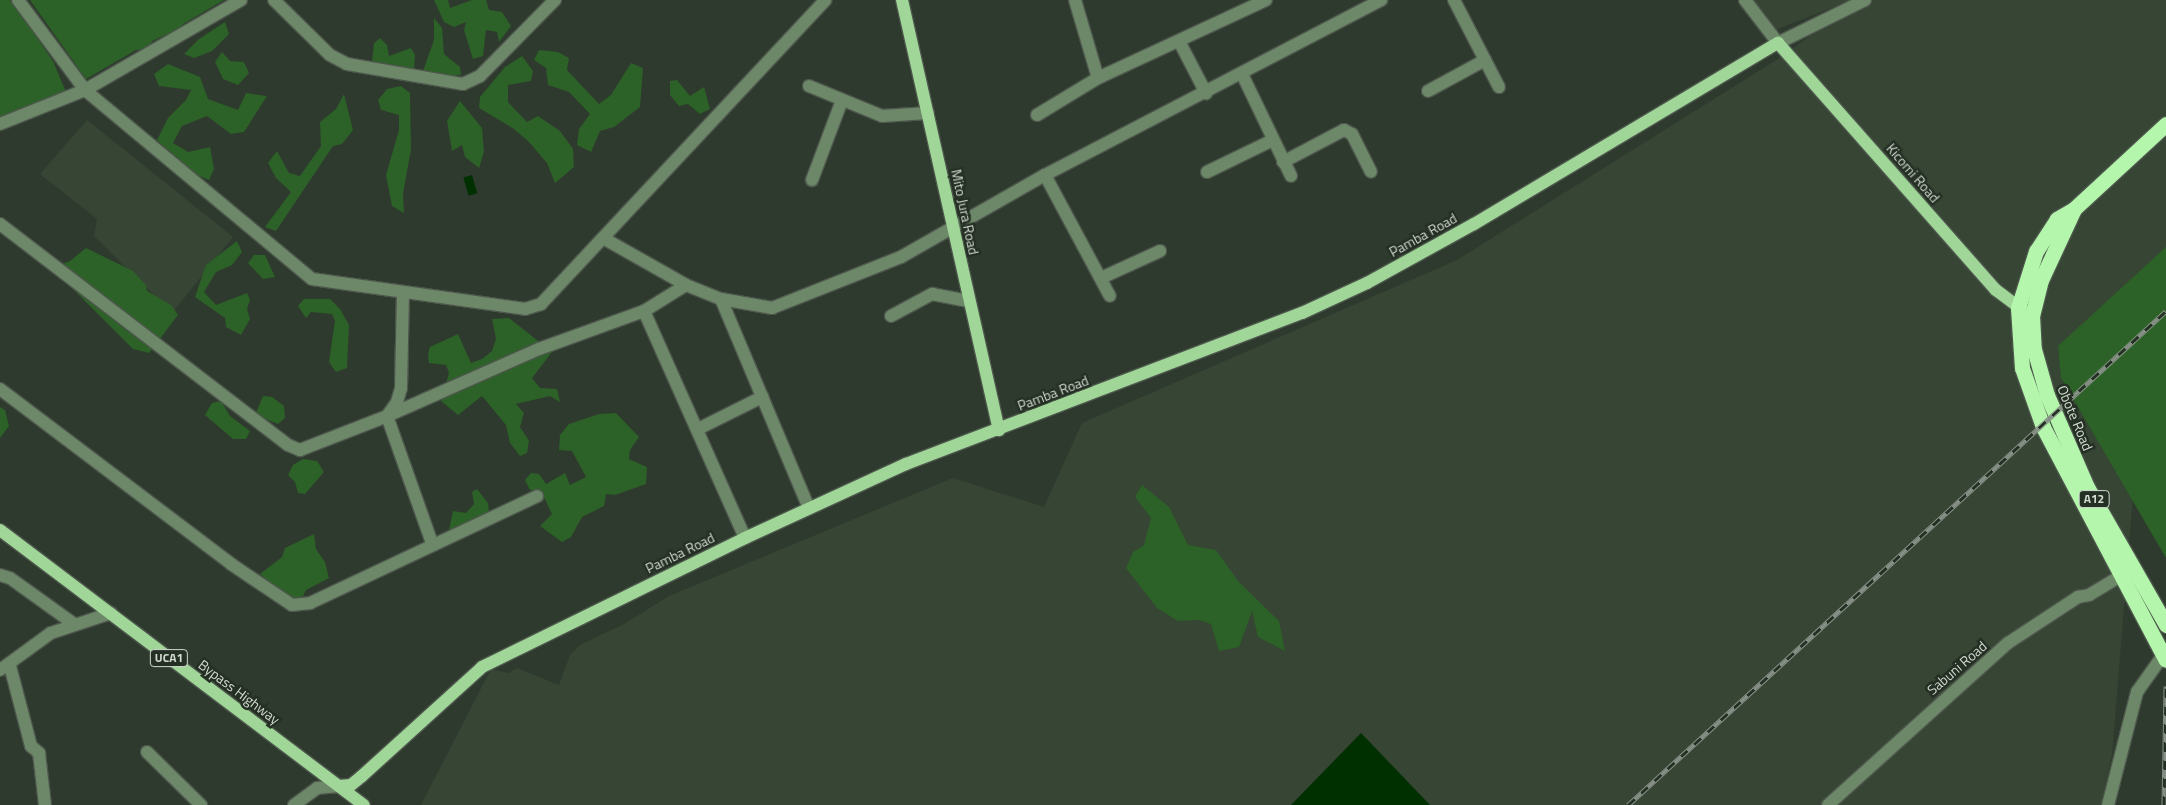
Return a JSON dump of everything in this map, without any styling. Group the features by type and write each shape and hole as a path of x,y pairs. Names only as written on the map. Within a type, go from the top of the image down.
{"highway":[{"name":"Obote Road","path":"2166,124 2074,210 2056,219 2036,250 2018,308 2022,368 2042,427 2166,625"},
{"name":"Obote Road","path":"2074,210 2041,280 2032,316 2034,349 2044,387 2081,490"},
{"name":"A12","path":"2081,490 2121,576 2165,655"}],"main road":[{"name":"Mito Jura Road","path":"902,0 999,430"},
{"name":"Kicomi Road","path":"1778,43 1996,290 2018,308 2032,316"},
{"name":"Pamba Road","path":"345,785 482,667 745,538 906,464 1302,313 1367,283 1483,219 1778,43"},
{"name":"Bypass Highway","path":"0,530 345,785 364,805"}],"street":[{"path":"18,0 85,90 312,279 532,308 541,304 825,0"},
{"path":"0,124 85,90 240,0"},
{"path":"274,0 330,55 348,64 463,84 480,76 555,0"},
{"path":"1075,0 1098,78"},
{"path":"1037,115 1098,78 1266,0"},
{"path":"603,238 686,285 722,299 772,308 901,257 1045,175 1206,93 1381,0"},
{"path":"1454,0 1499,87"},
{"path":"1745,0 1778,43 1866,0"},
{"path":"1179,41 1206,93"},
{"path":"1428,91 1485,60"},
{"path":"1242,74 1290,176"},
{"path":"809,86 887,117 928,113"},
{"path":"812,180 842,100"},
{"path":"1284,162 1344,130 1352,134 1371,172"},
{"path":"1207,172 1273,140"},
{"path":"1045,175 1110,296"},
{"path":"0,224 288,446 300,450 387,416 538,349 644,310 686,285"},
{"path":"1101,278 1160,251"},
{"path":"387,416 397,402 401,388 403,292"},
{"path":"891,316 932,294 969,301"},
{"path":"722,299 809,508"},
{"path":"644,310 745,538"},
{"path":"0,389 231,564 292,605 310,602 432,543 537,496"},
{"path":"698,429 762,397"},
{"path":"387,416 432,543"},
{"path":"0,575 10,578 74,624"},
{"name":"Sabuni Road","path":"1828,805 2008,644 2078,597 2089,595 2121,576"},
{"path":"45,805 39,753 31,746 5,668 51,633 112,613"},
{"path":"2108,805 2137,692 2165,655"},
{"path":"147,752 201,805"},
{"path":"298,804 317,788 345,785"}],"shaded area":[{"path":"0,0 10,0 16,7 53,61 66,92 0,119"},
{"path":"30,0 224,0 183,24 180,29 152,41 150,49 136,50 86,79"},
{"path":"434,0 448,0 450,8 472,0 486,0 489,10 502,12 511,26 499,42 497,32 486,30 483,56 473,59 464,30 466,22 454,27 444,22"},
{"path":"1752,0 1852,0 1775,30"},
{"path":"1859,0 2166,0 2166,428 2135,471 2112,755 2101,805 421,805 491,669 508,673 517,668 559,685 570,655 580,645 624,624 669,596 953,478 1044,507 1082,423 1457,260 1781,57"},
{"path":"434,18 442,28 444,54 460,67 461,75 444,76 423,71 434,40"},
{"path":"225,22 229,34 212,51 194,58 184,54 199,39"},
{"path":"380,38 387,45 389,56 411,48 415,55 414,69 372,61 374,43"},
{"path":"539,50 558,52 569,58 567,70 599,104 611,95 631,63 643,68 640,107 614,127 600,131 591,152 577,145 579,129 590,114 569,92 548,85 546,68 534,60"},
{"path":"222,52 230,61 244,62 249,73 238,85 223,79 215,62"},
{"path":"522,56 533,71 531,81 508,85 508,102 527,122 538,116 560,131 573,149 574,167 555,183 547,163 529,142 514,129 479,108 480,97 505,67"},
{"path":"168,64 200,77 208,99 238,110 246,93 267,96 244,132 231,134 207,116 182,126 173,143 188,152 210,147 214,169 209,180 195,174 157,140 168,118 186,100 191,90 159,86 154,74"},
{"path":"677,80 690,96 704,87 710,109 700,114 688,104 679,106 670,95 670,81"},
{"path":"401,86 410,93 411,149 403,194 404,213 392,206 386,175 399,130 399,115 381,110 378,100 387,89"},
{"path":"344,94 353,130 342,144 333,146 276,231 265,227 291,192 276,178 268,163 277,151 289,173 300,176 321,146 320,122 336,109"},
{"path":"460,101 482,128 484,152 479,168 465,157 462,145 452,151 447,121"},
{"path":"87,120 233,237 172,313 94,236 97,219 40,174"},
{"path":"472,175 477,193 469,196 463,177"},
{"path":"237,241 242,252 232,265 216,272 204,292 216,305 247,293 250,300 247,309 250,319 241,335 226,327 225,318 195,297 206,265"},
{"path":"2166,247 2166,558 2061,378 2058,346"},
{"path":"86,248 133,271 146,285 147,291 171,305 178,315 149,353 133,349 52,268 70,261"},
{"path":"254,255 265,255 275,277 263,279 248,263"},
{"path":"304,299 330,299 340,309 349,325 347,368 336,372 329,362 335,321 332,314 311,312 306,318 298,306"},
{"path":"509,318 552,352 532,378 540,388 557,389 560,402 550,396 516,404 524,413 520,427 529,441 527,453 520,456 510,443 506,425 482,396 458,415 441,401 449,373 446,365 429,363 428,354 430,347 458,334 471,363 482,359 492,351 496,339 492,319"},
{"path":"263,396 272,397 284,406 285,418 278,424 255,415"},
{"path":"221,401 230,416 250,431 246,439 233,439 205,415 212,403"},
{"path":"0,407 5,410 9,426 0,438"},
{"path":"616,413 639,437 630,450 629,459 647,467 646,484 615,495 606,494 604,506 582,517 571,537 562,542 540,526 552,514 542,493 530,490 525,480 531,473 539,474 546,484 565,473 570,485 586,477 572,451 559,450 560,435 569,424 599,414"},
{"path":"303,459 317,461 324,472 305,494 298,493 295,482 288,475 293,465"},
{"path":"1142,485 1169,507 1188,545 1216,550 1238,581 1279,621 1285,651 1258,637 1252,611 1239,647 1219,651 1211,624 1199,620 1178,621 1157,608 1126,568 1133,552 1144,545 1151,518 1135,497"},
{"path":"477,489 488,503 489,513 449,530 453,511 466,513 474,504 472,492"},
{"path":"314,534 316,549 325,562 329,578 306,590 301,600 291,599 260,574 282,557 285,548"},
{"path":"1361,733 1430,805 1291,805"}],"railway":[{"path":"1628,805 2166,311"},
{"path":"2164,805 2166,686"}]}
